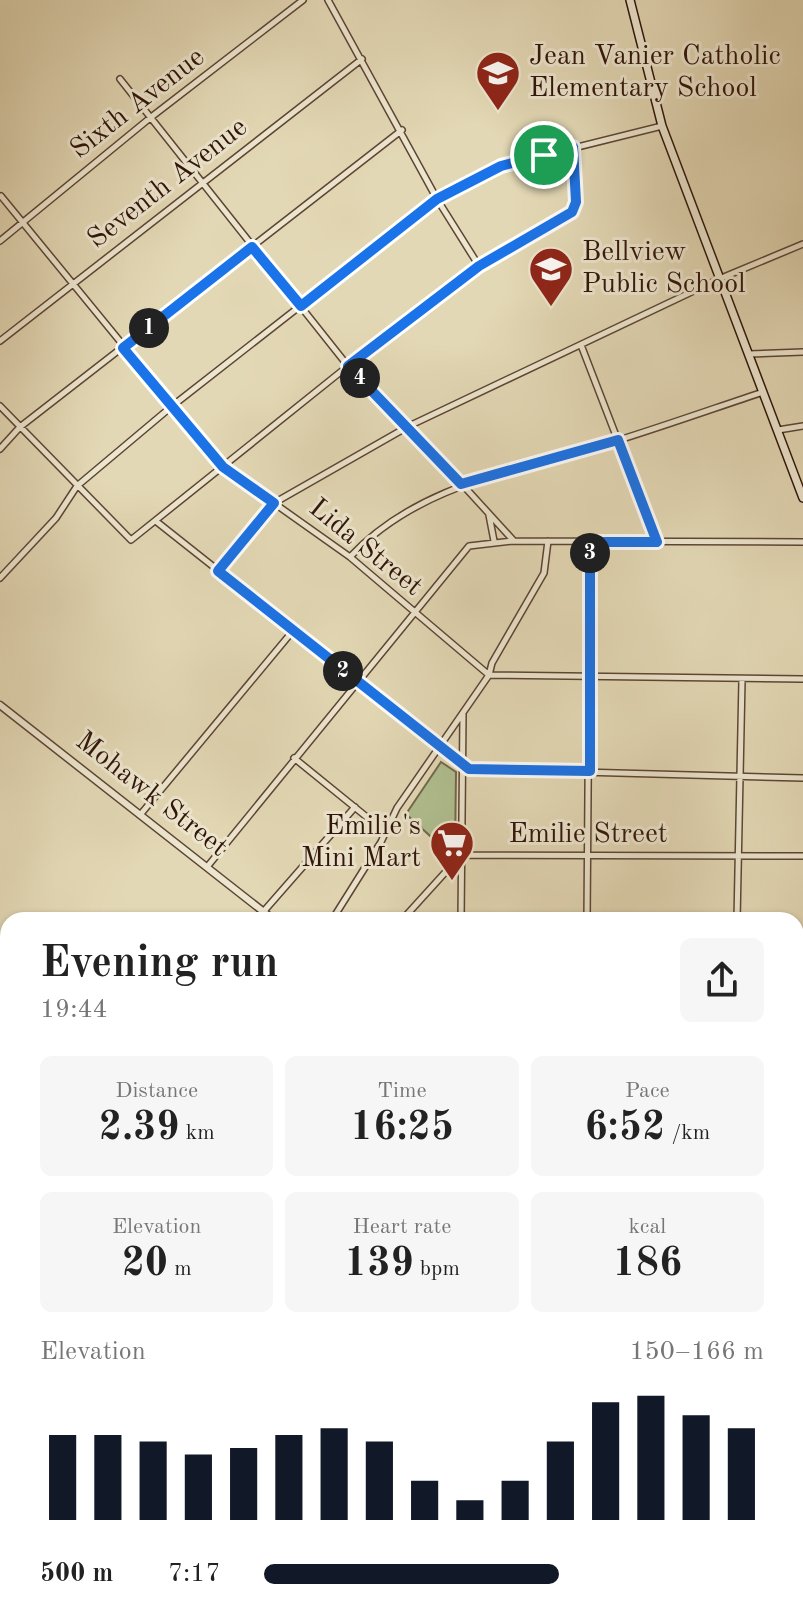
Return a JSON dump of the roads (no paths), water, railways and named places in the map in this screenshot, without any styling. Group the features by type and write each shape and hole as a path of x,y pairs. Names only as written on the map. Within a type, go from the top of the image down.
{"main road":[{"path":"630,0 662,126 803,498"}],"street":[{"name":"Sixth Avenue","path":"0,241 150,118 303,0"},
{"path":"328,0 402,130 437,199 479,266"},
{"name":"Seventh Avenue","path":"0,341 362,59"},
{"path":"120,79 348,366 409,426 513,541"},
{"path":"0,578 56,518 77,486 171,407 437,199 501,166 662,126"},
{"path":"0,449 20,427 402,130"},
{"path":"0,406 131,540 348,366 479,266 572,212 576,202 573,147"},
{"name":"Lida Street","path":"1,196 223,467 350,557 489,675"},
{"path":"218,571 274,503 409,426 719,279 803,244"},
{"path":"581,345 657,542"},
{"path":"749,354 803,352"},
{"path":"350,557 376,529 461,484 618,440 763,392"},
{"path":"778,430 803,426"},
{"path":"488,514 494,541"},
{"path":"157,522 292,632 469,769 803,778"},
{"path":"207,867 469,546 494,541 803,542"},
{"path":"337,912 384,831 489,675 492,663 544,573 548,541"},
{"path":"587,912 590,542"},
{"path":"140,815 292,632"},
{"path":"489,675 803,679"},
{"path":"737,912 742,680"},
{"name":"Mohawk Street","path":"0,705 264,911"},
{"path":"461,912 463,713"},
{"path":"294,758 384,831"},
{"path":"264,911 355,807"},
{"path":"409,912 461,855"},
{"name":"Emilie Street","path":"461,855 803,856"}],"place":[{"name":"Jean Vanier Catholic Elementary School","path":"498,112"},
{"name":"Bellview Public School","path":"551,308"},
{"name":"Emilie's Mini Mart","path":"452,882"}]}
